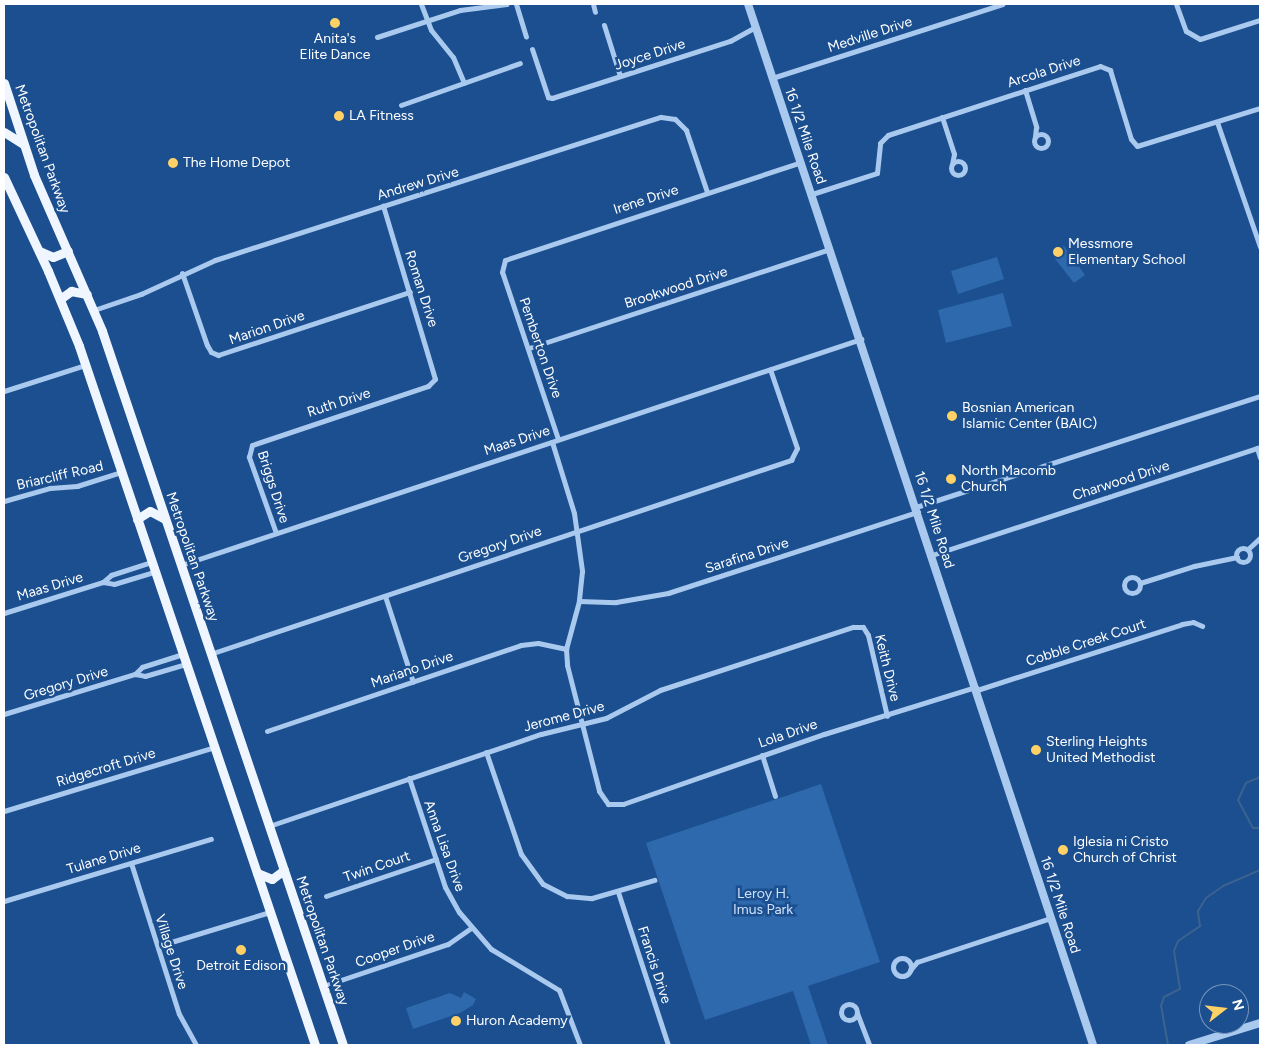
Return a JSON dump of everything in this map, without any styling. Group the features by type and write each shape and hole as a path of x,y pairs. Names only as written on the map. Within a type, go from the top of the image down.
{"main road":[{"name":"Metropolitan Parkway","path":"4,83 23,144 94,310 343,1045"},
{"path":"4,132 23,144"},
{"path":"4,177 60,299 85,365 270,912 312,1044"},
{"path":"38,251 54,257 68,251"},
{"path":"60,299 71,291 87,294"},
{"path":"137,519 150,512 165,519"},
{"path":"256,872 272,879 284,870"}],"street":[{"path":"421,4 427,21 453,57 464,83"},
{"path":"377,37 460,10 507,4"},
{"path":"516,4 526,36"},
{"path":"593,4 596,12"},
{"name":"16 1/2 Mile Road","path":"748,4 977,688 1093,1045"},
{"name":"Medville Drive","path":"772,78 1002,4"},
{"path":"1176,4 1184,26 1191,35 1208,37 1260,20"},
{"path":"604,25 620,76"},
{"name":"Joyce Drive","path":"532,49 549,98 730,41 756,27"},
{"path":"401,105 520,63"},
{"name":"Arcola Drive","path":"812,194 877,172 879,147 884,138 1025,90 1103,66 1110,70 1131,139 1136,146 1260,108"},
{"path":"1025,90 1036,127 1034,144 1042,148 1048,141 1036,127"},
{"name":"Andrew Drive","path":"94,310 147,292 182,273 383,206 665,117 675,119 686,130 707,192"},
{"path":"942,118 954,154 966,168 962,174 953,172 954,154"},
{"path":"1217,122 1260,247"},
{"path":"1035,137 1043,134"},
{"path":"952,164 960,161"},
{"name":"Irene Drive","path":"502,264 510,256 801,162"},
{"name":"Roman Drive","path":"383,206 435,379"},
{"name":"Brookwood Drive","path":"529,348 830,249"},
{"name":"Pemberton Drive","path":"502,264 558,439"},
{"name":"Marion Drive","path":"182,273 206,345 211,352 218,355 410,292"},
{"name":"Maas Drive","path":"180,565 861,339"},
{"path":"4,391 85,365"},
{"name":"Gregory Drive","path":"210,654 795,456 795,441 770,369"},
{"name":"Ruth Drive","path":"249,448 261,440 428,386 435,379"},
{"name":"Sarafina Drive","path":"579,602 616,602 668,593 1260,396"},
{"path":"552,442 578,531 582,571 579,602 566,649 582,723"},
{"path":"1259,447 1260,458"},
{"name":"Charwood Drive","path":"932,555 1259,447"},
{"name":"Briggs Drive","path":"249,448 249,457 276,533"},
{"name":"Briarcliff Road","path":"4,501 50,488 77,486 121,472"},
{"path":"1248,550 1260,538"},
{"path":"1237,557 1239,549 1248,550"},
{"path":"1140,583 1194,566 1237,557 1246,561 1250,556 1248,550"},
{"name":"Maas Drive","path":"4,613 103,582 111,575 151,562"},
{"name":"Maas Drive","path":"103,582 114,584 154,572"},
{"path":"385,596 413,682"},
{"name":"Cobble Creek Court","path":"977,688 1182,624 1193,622 1202,626"},
{"name":"Jerome Drive","path":"269,826 486,752 582,723 612,716 660,690 853,627 863,627"},
{"name":"Keith Drive","path":"863,627 875,660 887,716"},
{"name":"Mariano Drive","path":"267,731 522,645 538,643 566,649"},
{"name":"Gregory Drive","path":"4,714 135,674 142,667 183,654"},
{"name":"Gregory Drive","path":"135,674 145,676 186,664"},
{"name":"Lola Drive","path":"582,723 599,791 608,804 623,804 762,755 977,688"},
{"name":"Ridgecroft Drive","path":"4,810 214,746"},
{"path":"486,752 521,854 535,876 553,890 574,898 592,898 654,880"},
{"path":"762,755 775,796"},
{"name":"Anna Lisa Drive","path":"409,778 450,896 471,928 500,955 559,990 580,1045"},
{"name":"Tulane Drive","path":"4,901 211,838"},
{"name":"Twin Court","path":"326,896 436,859"},
{"name":"Village Drive","path":"131,863 182,1021 196,1045"},
{"name":"Francis Drive","path":"618,892 668,1045"},
{"path":"158,946 270,912"},
{"path":"917,962 902,975 894,968 897,960 917,962 1051,918"},
{"name":"Cooper Drive","path":"323,986 448,944 471,928"},
{"path":"907,960 910,970"},
{"path":"861,1023 841,1016 842,1007 852,1004 857,1012 861,1023 869,1045"},
{"path":"850,1020 857,1012"},
{"path":"1189,1045 1260,1023"}],"green space":[{"path":"1064,246 1085,275 1074,283 1052,255"},
{"path":"997,257 1004,279 958,294 951,271"},
{"path":"1003,293 1012,326 946,343 938,310"},
{"name":"Leroy H. Imus Park","path":"821,784 880,962 808,986 828,1045 811,1045 793,991 705,1020 646,843"},
{"path":"464,992 476,999 473,1005 460,1013 413,1029 406,1008 450,993 461,998"}],"waterway":[{"path":"1260,719 1260,743"},
{"path":"1260,777 1246,783 1238,800 1253,828 1260,828"},
{"path":"1168,1045 1161,1006 1164,997 1180,989 1174,951 1178,941 1200,926 1198,911 1206,898 1223,886 1260,870"}],"place":[{"name":"Anita's Elite Dance","path":"335,23"},
{"name":"LA Fitness","path":"339,116"},
{"name":"The Home Depot","path":"173,163"},
{"name":"Messmore Elementary School","path":"1058,252"},
{"name":"Bosnian American Islamic Center (BAIC)","path":"952,416"},
{"name":"North Macomb Church","path":"951,479"},
{"name":"Sterling Heights United Methodist","path":"1036,750"},
{"name":"Iglesia ni Cristo Church of Christ","path":"1063,850"},
{"name":"Detroit Edison","path":"241,950"},
{"name":"Huron Academy","path":"456,1021"}]}
